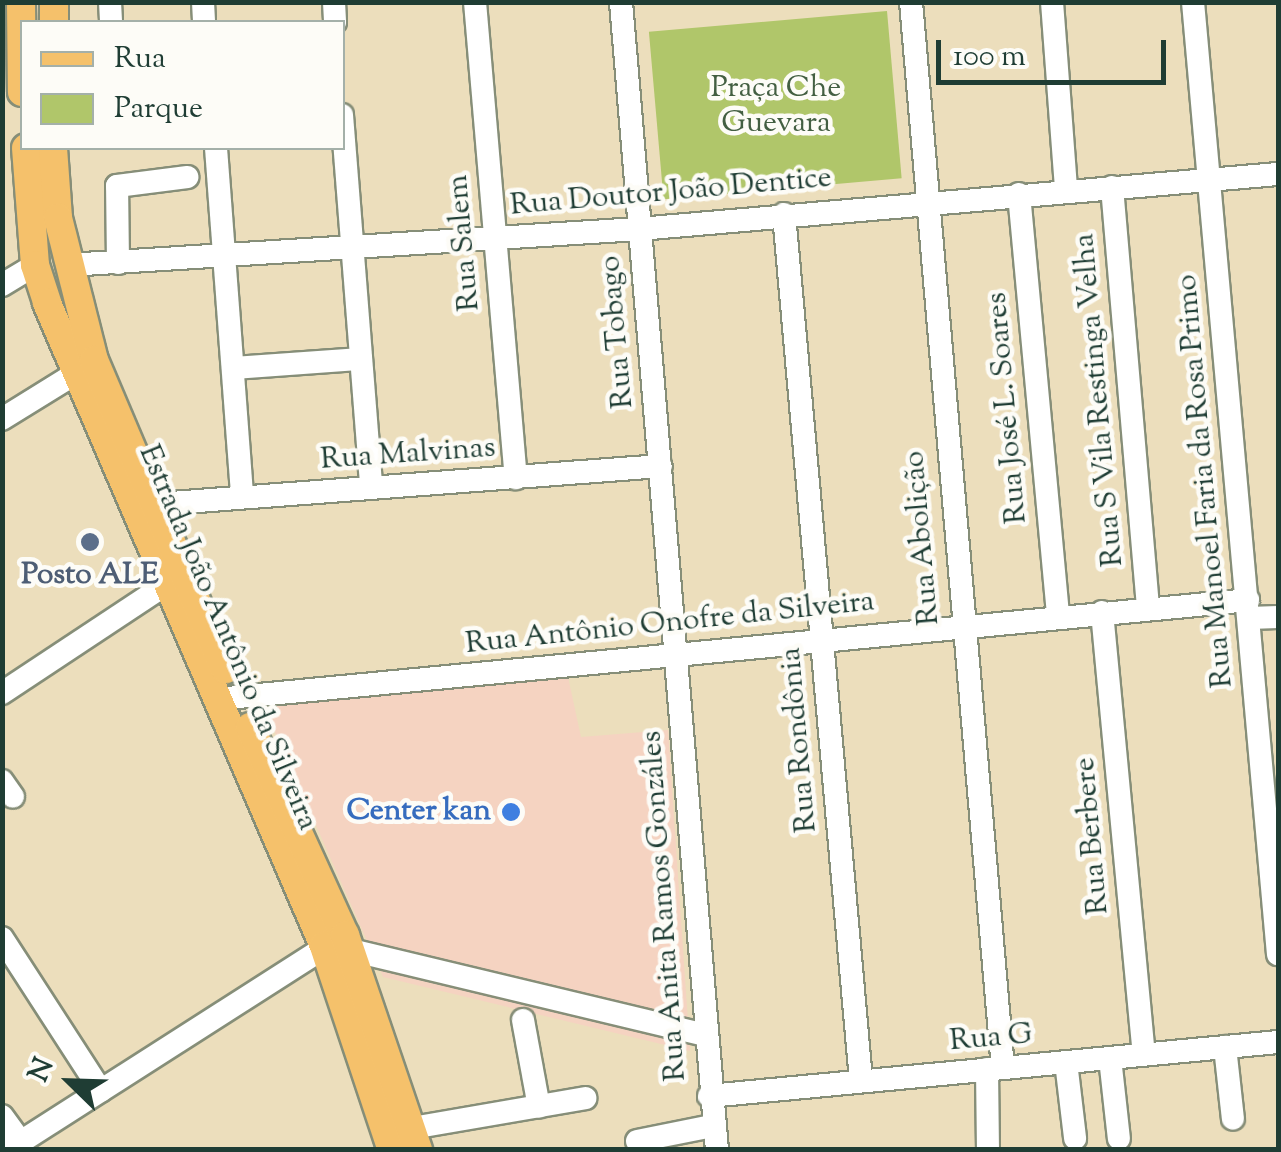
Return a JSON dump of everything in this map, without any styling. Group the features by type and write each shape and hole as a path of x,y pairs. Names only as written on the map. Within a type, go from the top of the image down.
{"main road":[{"name":"Estrada João Antônio da Silveira","path":"26,150 36,265 78,372 159,524 226,697 340,944 415,1139"},
{"name":"Estrada João Antônio da Silveira","path":"54,150 58,218 68,265 129,466"},
{"path":"36,265 58,218"},
{"name":"Estrada João Antônio da Silveira","path":"340,944 392,1150"}],"street":[{"name":"Rua Salem","path":"475,2 516,478"},
{"name":"Rua Tobago","path":"621,2 677,657"},
{"name":"Rua Abolição","path":"910,2 995,1068 988,1150"},
{"path":"1052,2 1066,189"},
{"name":"Rua Manoel Faria da Rosa Primo","path":"1193,2 1249,609 1273,796 1278,954"},
{"path":"216,150 242,495"},
{"path":"345,150 371,487"},
{"name":"Rua Doutor João Dentice","path":"68,265 639,228 1278,174"},
{"path":"118,264 117,186 187,177"},
{"name":"Rua S Vila Restinga Velha","path":"1112,187 1148,608"},
{"name":"Rua José L. Soares","path":"1019,194 1058,616"},
{"name":"Rua Rondônia","path":"784,214 861,1081"},
{"path":"2,286 36,265"},
{"path":"234,368 362,359"},
{"path":"2,419 78,372"},
{"name":"Rua Malvinas","path":"159,524 242,495 661,466"},
{"path":"2,693 177,577"},
{"name":"Rua Antônio Onofre da Silveira","path":"226,697 677,657 1148,608 1249,609 1278,617"},
{"name":"Rua Berbere","path":"1102,612 1144,1054"},
{"name":"Rua Anita Ramos Gonzáles","path":"677,657 704,1035 717,1150"},
{"path":"2,938 101,1092"},
{"path":"2,1116 14,1146 340,944 704,1035"},
{"path":"523,1020 539,1107"},
{"name":"Rua G","path":"709,1096 1278,1042"},
{"path":"1225,1048 1233,1119"},
{"path":"1110,1058 1119,1139"},
{"path":"1066,1062 1075,1138"},
{"path":"415,1139 585,1098"},
{"path":"637,1140 712,1126"}],"shaded area":[{"path":"568,677 581,737 668,730 690,1051 383,977 265,710 278,699"}],"green space":[{"name":"Praça Che Guevara","path":"887,11 902,178 664,199 649,32"}],"place":[{"name":"Posto ALE","path":"90,542"},
{"name":"Center kan","path":"511,812"}]}
